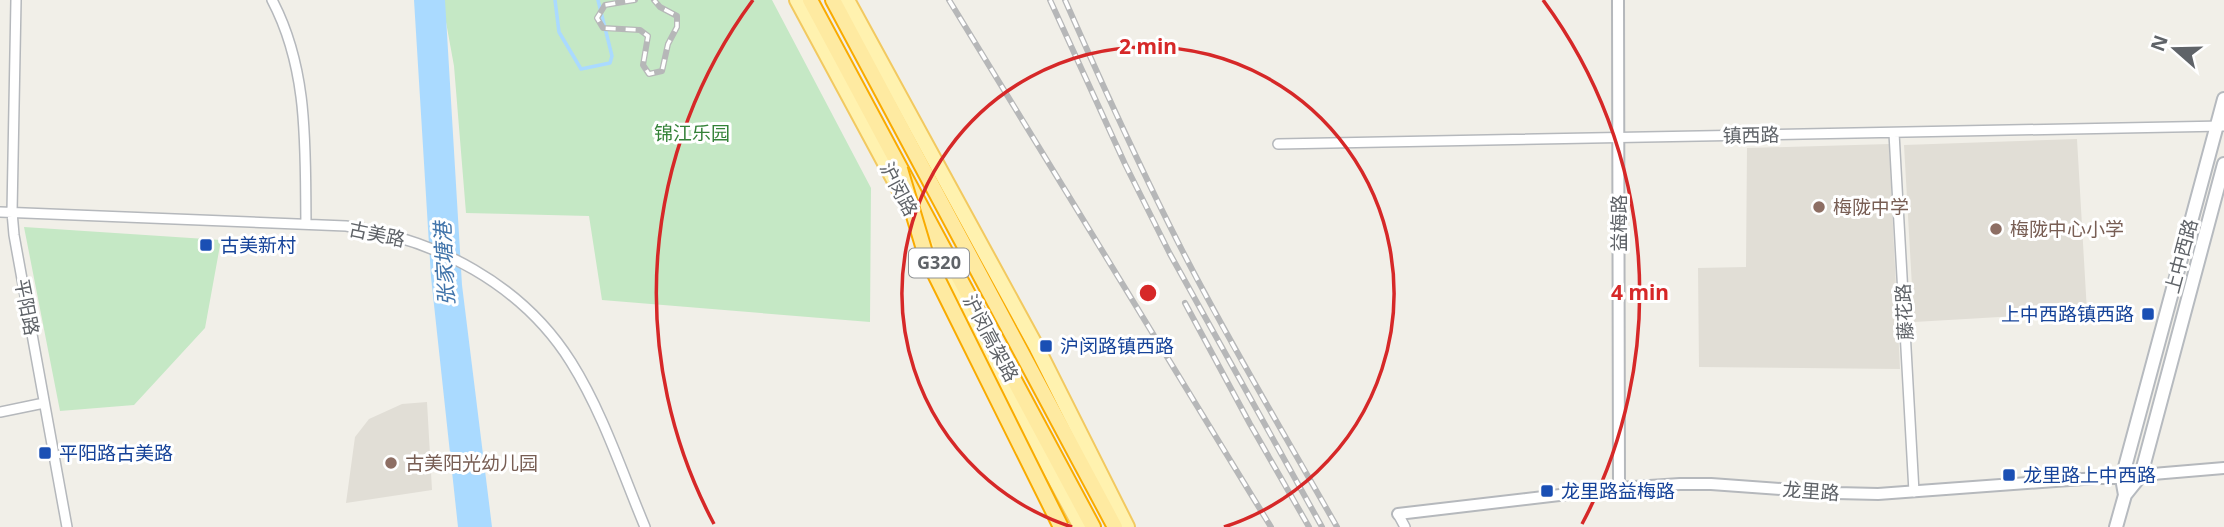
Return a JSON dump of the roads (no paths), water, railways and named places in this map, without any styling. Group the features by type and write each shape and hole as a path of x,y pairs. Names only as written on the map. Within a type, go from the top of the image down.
{"highway":[{"name":"沪闵高架路","path":"810,0 1093,527"},
{"name":"沪闵高架路","path":"833,0 1115,527"},
{"path":"900,169 926,256 1061,527"}],"main road":[{"name":"沪闵路","path":"797,0 1081,527"},
{"name":"G320","path":"847,0 1037,348 1127,527"},
{"name":"上中西路","path":"2125,495 2122,478 2220,126 2224,99"},
{"name":"上中西路","path":"2116,527 2125,495 2141,475 2224,164"}],"street":[{"name":"平阳路","path":"16,0 12,212 14,235 67,527"},
{"path":"272,0 286,29 301,90 305,121 306,224"},
{"name":"益梅路","path":"1618,0 1619,488"},
{"name":"镇西路","path":"1278,144 2220,126"},
{"name":"藤花路","path":"1895,133 1914,492"},
{"name":"古美路","path":"0,212 306,224 372,230 419,244 471,268 508,292 530,312 570,361 588,393 645,527"},
{"path":"0,412 44,403"},
{"name":"龙里路","path":"1398,514 1619,488 1711,484 1836,493 1914,492 2224,468"},
{"path":"1398,514 1399,527"},
{"path":"1398,514 1405,527"}],"water":[{"name":"张家塘港","path":"414,0 445,0 462,285 492,527 458,527 431,277"}],"waterway":[{"path":"555,0 559,32 581,69 610,63 612,56 598,0"}],"railway":[{"path":"635,0 605,5 597,18 603,28 640,30 648,36 643,65 649,74 662,71 668,44 677,27 677,16 660,7 654,0"},
{"path":"949,0 1271,527"},
{"path":"1050,0 1125,164 1170,254 1322,527"},
{"path":"1065,0 1151,188 1200,285 1337,527"},
{"path":"1185,303 1309,527"}],"place":[{"name":"梅陇中学","path":"1819,207"},
{"name":"梅陇中心小学","path":"1996,229"},
{"name":"古美新村","path":"206,245"},
{"name":"上中西路镇西路","path":"2148,314"},
{"name":"沪闵路镇西路","path":"1046,346"},
{"name":"平阳路古美路","path":"45,453"},
{"name":"古美阳光幼儿园","path":"391,463"},
{"name":"龙里路上中西路","path":"2009,475"},
{"name":"龙里路益梅路","path":"1547,491"}],"park label":[{"name":"锦江乐园","path":"692,133"}]}
